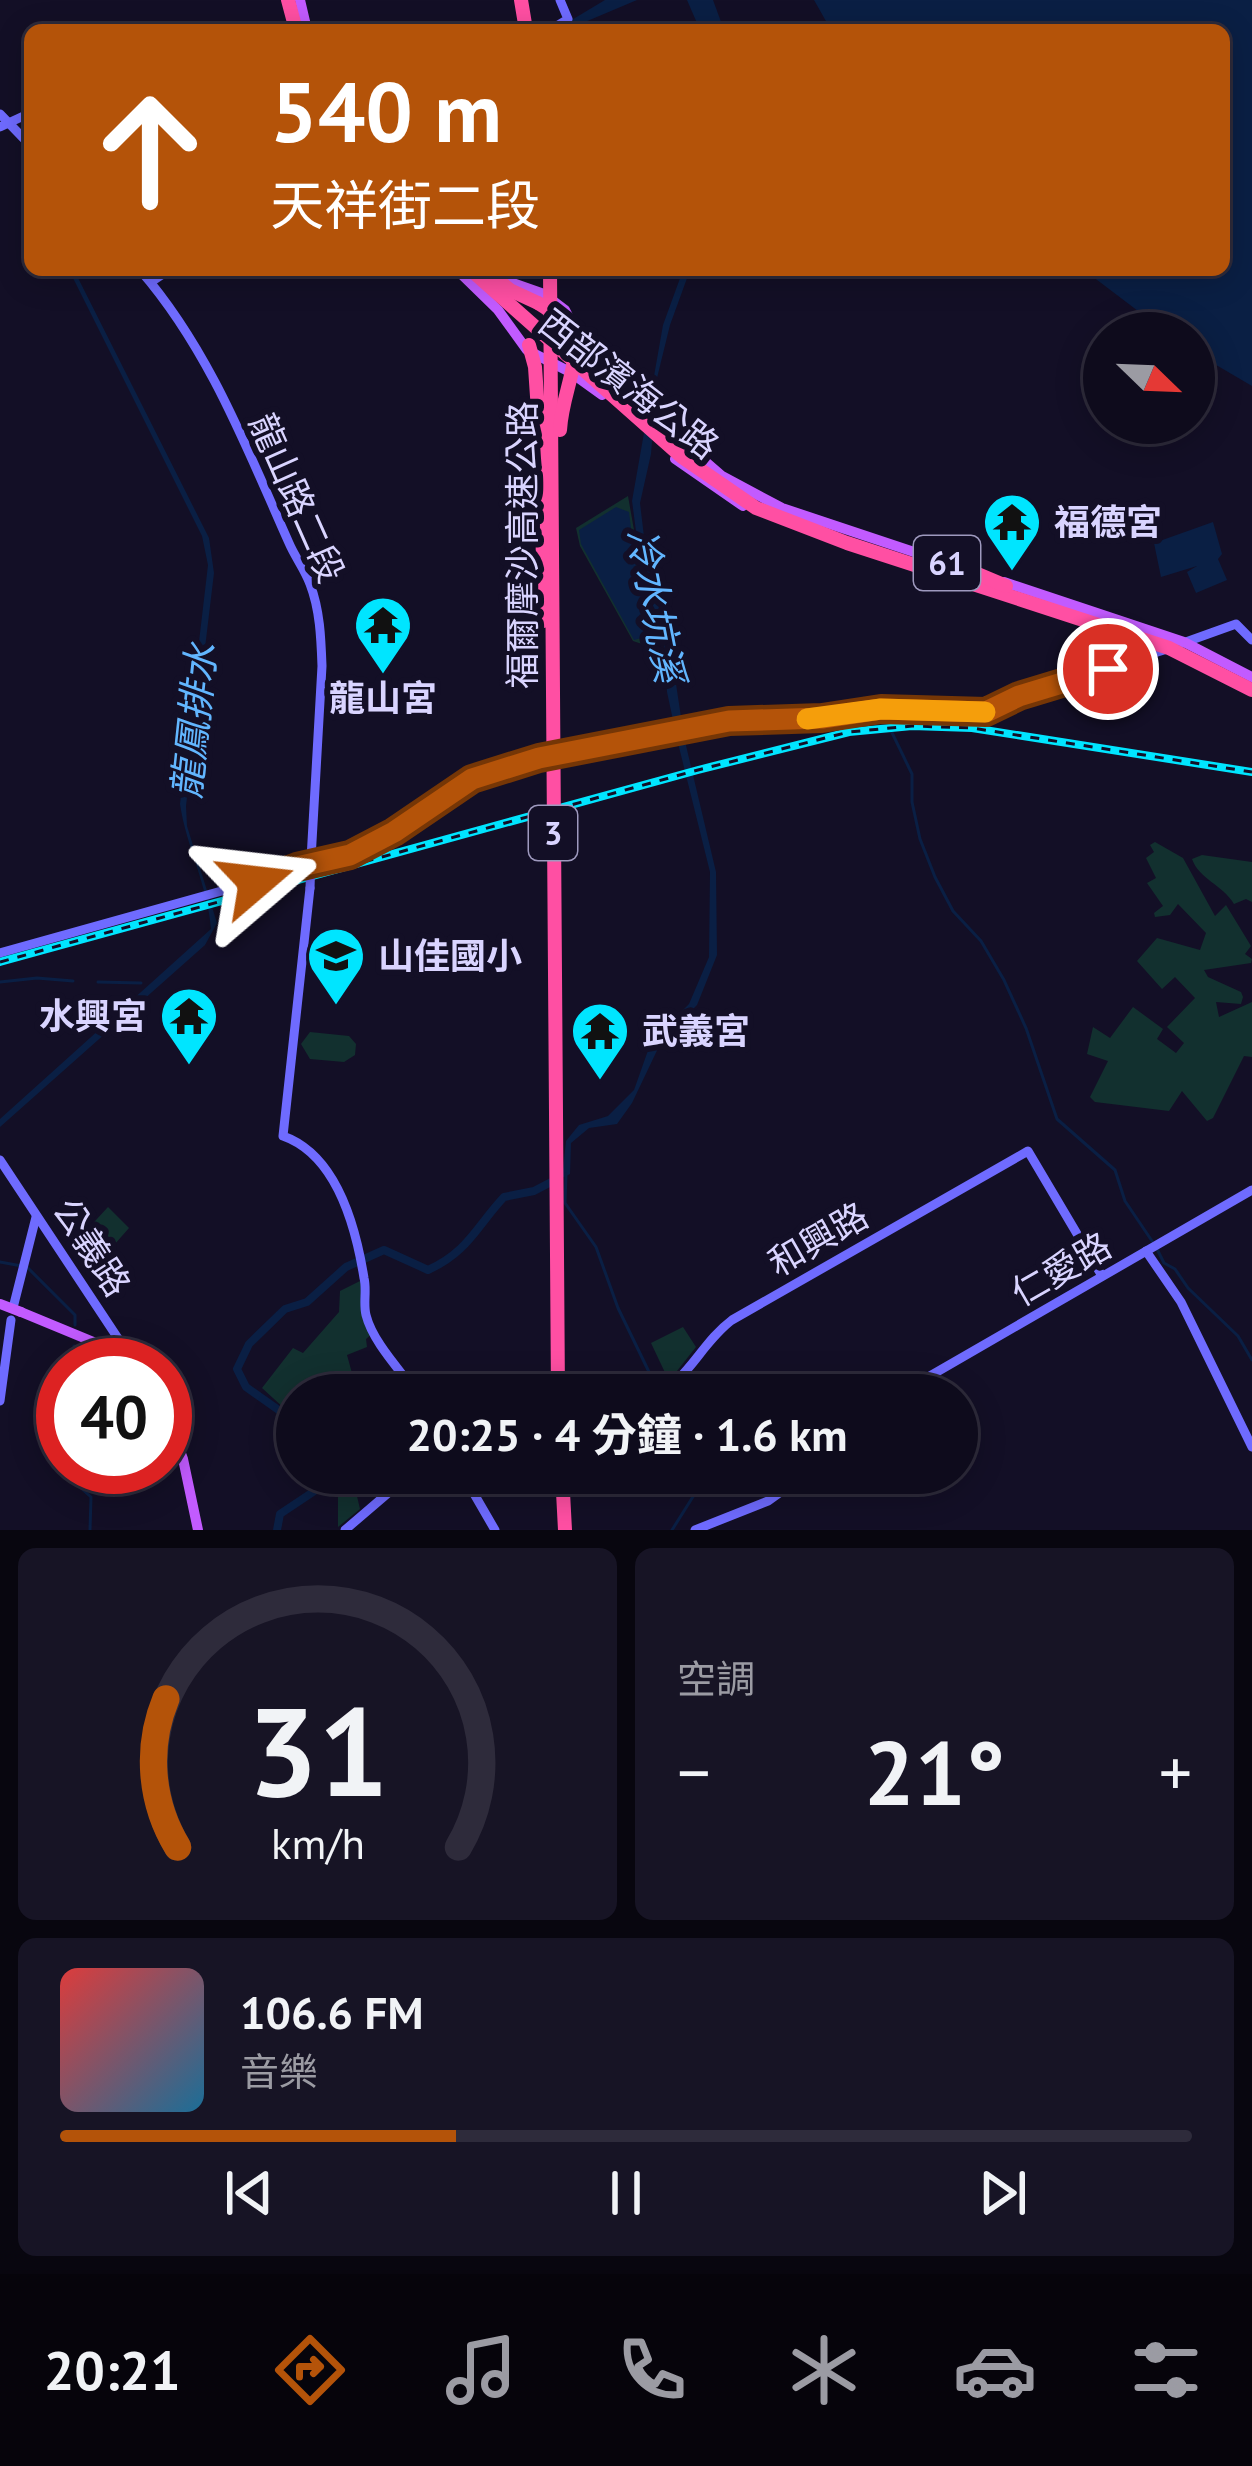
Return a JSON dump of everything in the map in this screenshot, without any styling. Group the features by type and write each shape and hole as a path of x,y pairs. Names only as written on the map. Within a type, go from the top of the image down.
{"highway":[{"path":"479,276 530,345 535,367 548,676"},
{"name":"61","path":"481,276 649,426 729,492 756,508 797,526 1173,647"},
{"path":"485,276 538,303 567,328 576,359 561,419 560,523 553,584"},
{"name":"福爾摩沙高速公路","path":"546,276 553,584 554,1374"},
{"name":"福爾摩沙高速公路","path":"546,276 554,1374"},
{"name":"61","path":"649,426 731,488 759,503 1173,647 1252,686"},
{"path":"925,568 989,594"},
{"path":"968,570 1021,593"},
{"path":"559,1494 561,1530"}],"main road":[{"name":"西部濱海公路","path":"491,276 544,294 565,310 593,364 649,426 712,488 759,514 989,594 1173,647"},
{"name":"西部濱海公路","path":"649,426 722,476 782,508 968,570 1173,647"},
{"path":"11,1311 82,1338"},
{"path":"186,1494 190,1508"},
{"path":"188,1494 194,1530"}],"street":[{"name":"龍山路二段","path":"146,276 176,316 272,498 310,585 320,622 322,666 310,888 283,1136 305,1150 334,1183 362,1264 369,1324 404,1374"},
{"path":"151,282 160,276"},
{"path":"2,952 350,855 394,832 472,779 539,758 729,721 822,718 881,709 986,712 1019,696 1236,624 1252,640"},
{"name":"和興路","path":"683,1374 711,1336 732,1320 1028,1151 1102,1276"},
{"name":"公義路","path":"0,1160 116,1338"},
{"name":"仁愛路","path":"933,1374 1252,1190"},
{"path":"0,1401 11,1311 37,1216"},
{"path":"1153,1247 1252,1447"},
{"path":"345,1530 387,1494"},
{"path":"474,1494 495,1530"},
{"path":"695,1530 778,1494"}],"green space":[{"path":"628,496 640,564 662,638 642,644 633,641 580,546 576,528"},
{"path":"1155,842 1183,858 1215,916 1226,905 1251,946 1245,954 1251,963 1204,970 1243,997 1241,1004 1216,1002 1219,1017 1252,1002 1252,1057 1244,1056 1213,1118 1207,1121 1182,1091 1169,1111 1095,1102 1090,1097 1108,1061 1087,1054 1093,1027 1110,1038 1133,1007 1163,1029 1157,1039 1176,1053 1184,1043 1167,1027 1195,998 1175,977 1162,989 1137,961 1157,938 1200,950 1206,933 1178,904 1170,915 1155,917 1163,906 1147,883 1156,878 1146,858 1154,852 1150,845"},
{"path":"1202,855 1252,862 1252,902 1246,899 1234,904 1205,877 1192,859"},
{"path":"310,1032 349,1036 356,1044 355,1055 344,1062 310,1059 301,1044"},
{"path":"108,1207 129,1228 107,1253 84,1233"},
{"path":"362,1280 373,1333 366,1339 367,1347 347,1355 352,1374 276,1374 276,1401 262,1388 293,1348 303,1353 339,1312 340,1291"},
{"path":"683,1327 696,1347 675,1374 666,1374 651,1343"},
{"path":"338,1494 356,1494 360,1509 338,1527"}],"water":[{"path":"605,0 637,0 580,24 565,24"},
{"path":"687,0 713,0 722,24 697,24"},
{"path":"814,0 1252,0 1252,386 1215,364 1215,312 1139,312 1092,276 1230,276 1230,24 828,24"},
{"name":"龍鳳排水","path":"72,276 77,276 209,538 214,573 186,806 187,826 217,923 205,945 0,1127 0,1119 211,929 180,804 208,565 202,536"},
{"path":"681,276 688,276 657,378 651,454 640,503 647,562 667,624 684,737 716,872 717,955 697,1005 662,1040 632,1103 617,1124 589,1128 571,1143 570,1174 562,1178 566,1141 579,1125 608,1116 634,1090 651,1042 689,1004 709,957 710,872 667,692 664,641 641,569 632,501 663,325"},
{"path":"616,507 629,512 635,561 658,632 647,642 645,637 634,640 581,544 579,530"},
{"path":"1213,522 1222,554 1218,559 1227,580 1196,593 1187,572 1197,566 1161,577 1154,543"}],"waterway":[{"path":"882,712 912,774 920,839 935,877 953,911 981,941 1004,980 1057,1119 1115,1170 1125,1201 1152,1241"},
{"path":"0,982 73,981"},
{"path":"98,982 141,983"},
{"path":"566,1174 565,1203 596,1247 618,1308 650,1374"},
{"name":"冷水坑溪","path":"276,1408 246,1387 237,1369 249,1344 285,1309 307,1302 346,1267 384,1250 428,1270 462,1247 504,1197 534,1191 555,1180"},
{"path":"1157,1249 1164,1263 1238,1336 1252,1360"},
{"path":"0,1262 27,1267 75,1315 75,1325"},
{"path":"88,1494 90,1530"},
{"name":"冷水坑溪","path":"277,1530 280,1514 310,1494"},
{"path":"672,1530 695,1494"}],"railway":[{"path":"0,962 849,732 912,726 972,728 1252,772"}],"slow traffic":[{"path":"807,719 881,709 985,712"}],"place":[{"name":"福德宮","path":"1012,573"},
{"name":"龍山宮","path":"383,676"},
{"name":"山佳國小","path":"336,1007"},
{"name":"水興宮","path":"189,1067"},
{"name":"武義宮","path":"600,1082"}],"route":[{"path":"256,882 350,855 394,832 472,779 539,758 729,721 822,718 881,709 986,712 1019,696 1108,669"}]}
